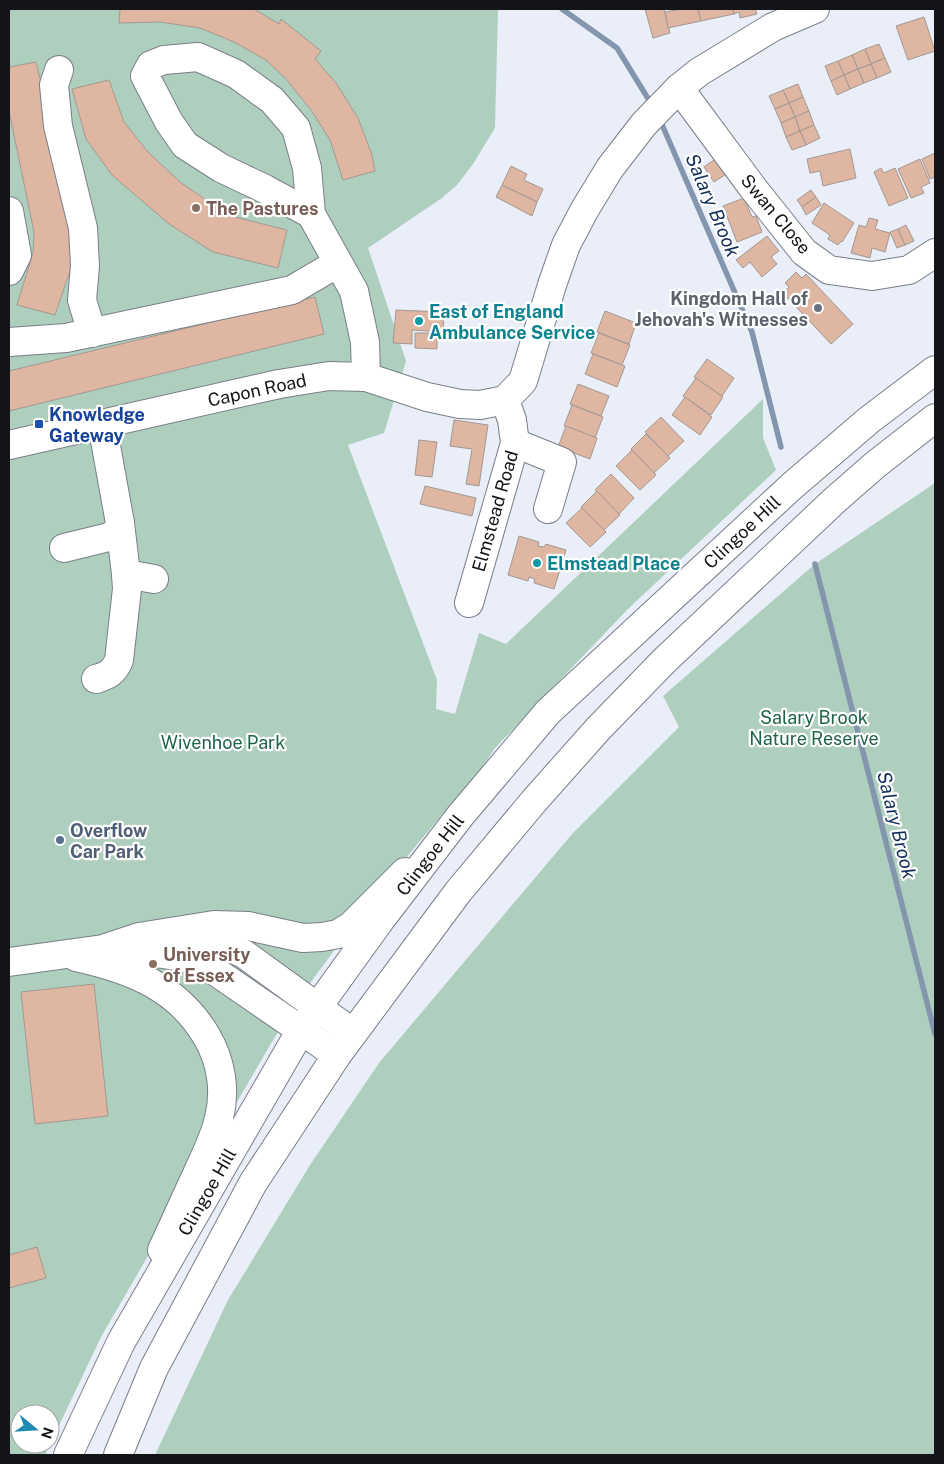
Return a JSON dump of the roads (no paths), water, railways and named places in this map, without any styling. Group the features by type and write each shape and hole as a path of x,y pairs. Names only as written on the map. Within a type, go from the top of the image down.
{"street":[{"path":"505,400 523,381 552,284 566,245 610,168 644,124 672,95 699,72 773,27 816,9"},
{"path":"310,214 265,189 221,168 185,145 169,122 145,76 151,65 164,60 198,57 236,74 272,100 296,128 307,168 310,214 354,291 365,342 366,377"},
{"path":"59,70 54,85 58,126 83,228 85,266 82,300 92,333"},
{"name":"Swan Close","path":"672,95 753,188 804,252 829,270 872,276 881,275 909,270 935,253"},
{"path":"9,211 17,255 9,271"},
{"path":"9,342 66,338 292,290 338,263"},
{"name":"Clingoe Hill","path":"68,1455 121,1342 301,1030 460,816 548,712 792,486 869,420 935,370"},
{"name":"Capon Road","path":"9,444 279,384 329,376 366,377 427,397 460,404 480,405 505,400"},
{"name":"Elmstead Road","path":"469,603 515,443 512,420 505,400"},
{"path":"139,937 200,940 224,945 244,954 353,1033 458,892 534,801 598,729 664,661 804,528 875,465 935,418"},
{"path":"96,679 110,674 116,668 119,660 126,589 120,523 102,424"},
{"path":"515,443 562,462 548,509"},
{"path":"64,548 109,537 117,532 120,523"},
{"path":"126,574 154,579"},
{"path":"9,962 103,949 139,937 214,925 248,926 303,938 338,934 351,926 460,816"},
{"path":"103,949 172,954 195,960 209,967 337,1055"},
{"path":"69,955 124,970 146,980 181,1003 201,1026 215,1050 222,1082 220,1116 214,1138 121,1342"},
{"name":"Clingoe Hill","path":"118,1455 154,1368 254,1183 353,1033"}],"waterway":[{"name":"Salary Brook","path":"562,9 617,48 652,105"},
{"name":"Salary Brook","path":"660,120 752,332 781,447"},
{"name":"Salary Brook","path":"815,564 935,1034"}],"place":[{"name":"The Pastures","path":"196,208"},
{"name":"Kingdom Hall of Jehovah's Witnesses","path":"818,308"},
{"name":"East of England Ambulance Service","path":"419,321"},
{"name":"Knowledge Gateway","path":"39,424"},
{"name":"Elmstead Place","path":"537,563"},
{"name":"Overflow Car Park","path":"60,840"},
{"name":"University of Essex","path":"153,964"}],"park label":[{"name":"Salary Brook Nature Reserve","path":"814,728"},
{"name":"Wivenhoe Park","path":"223,742"}]}
